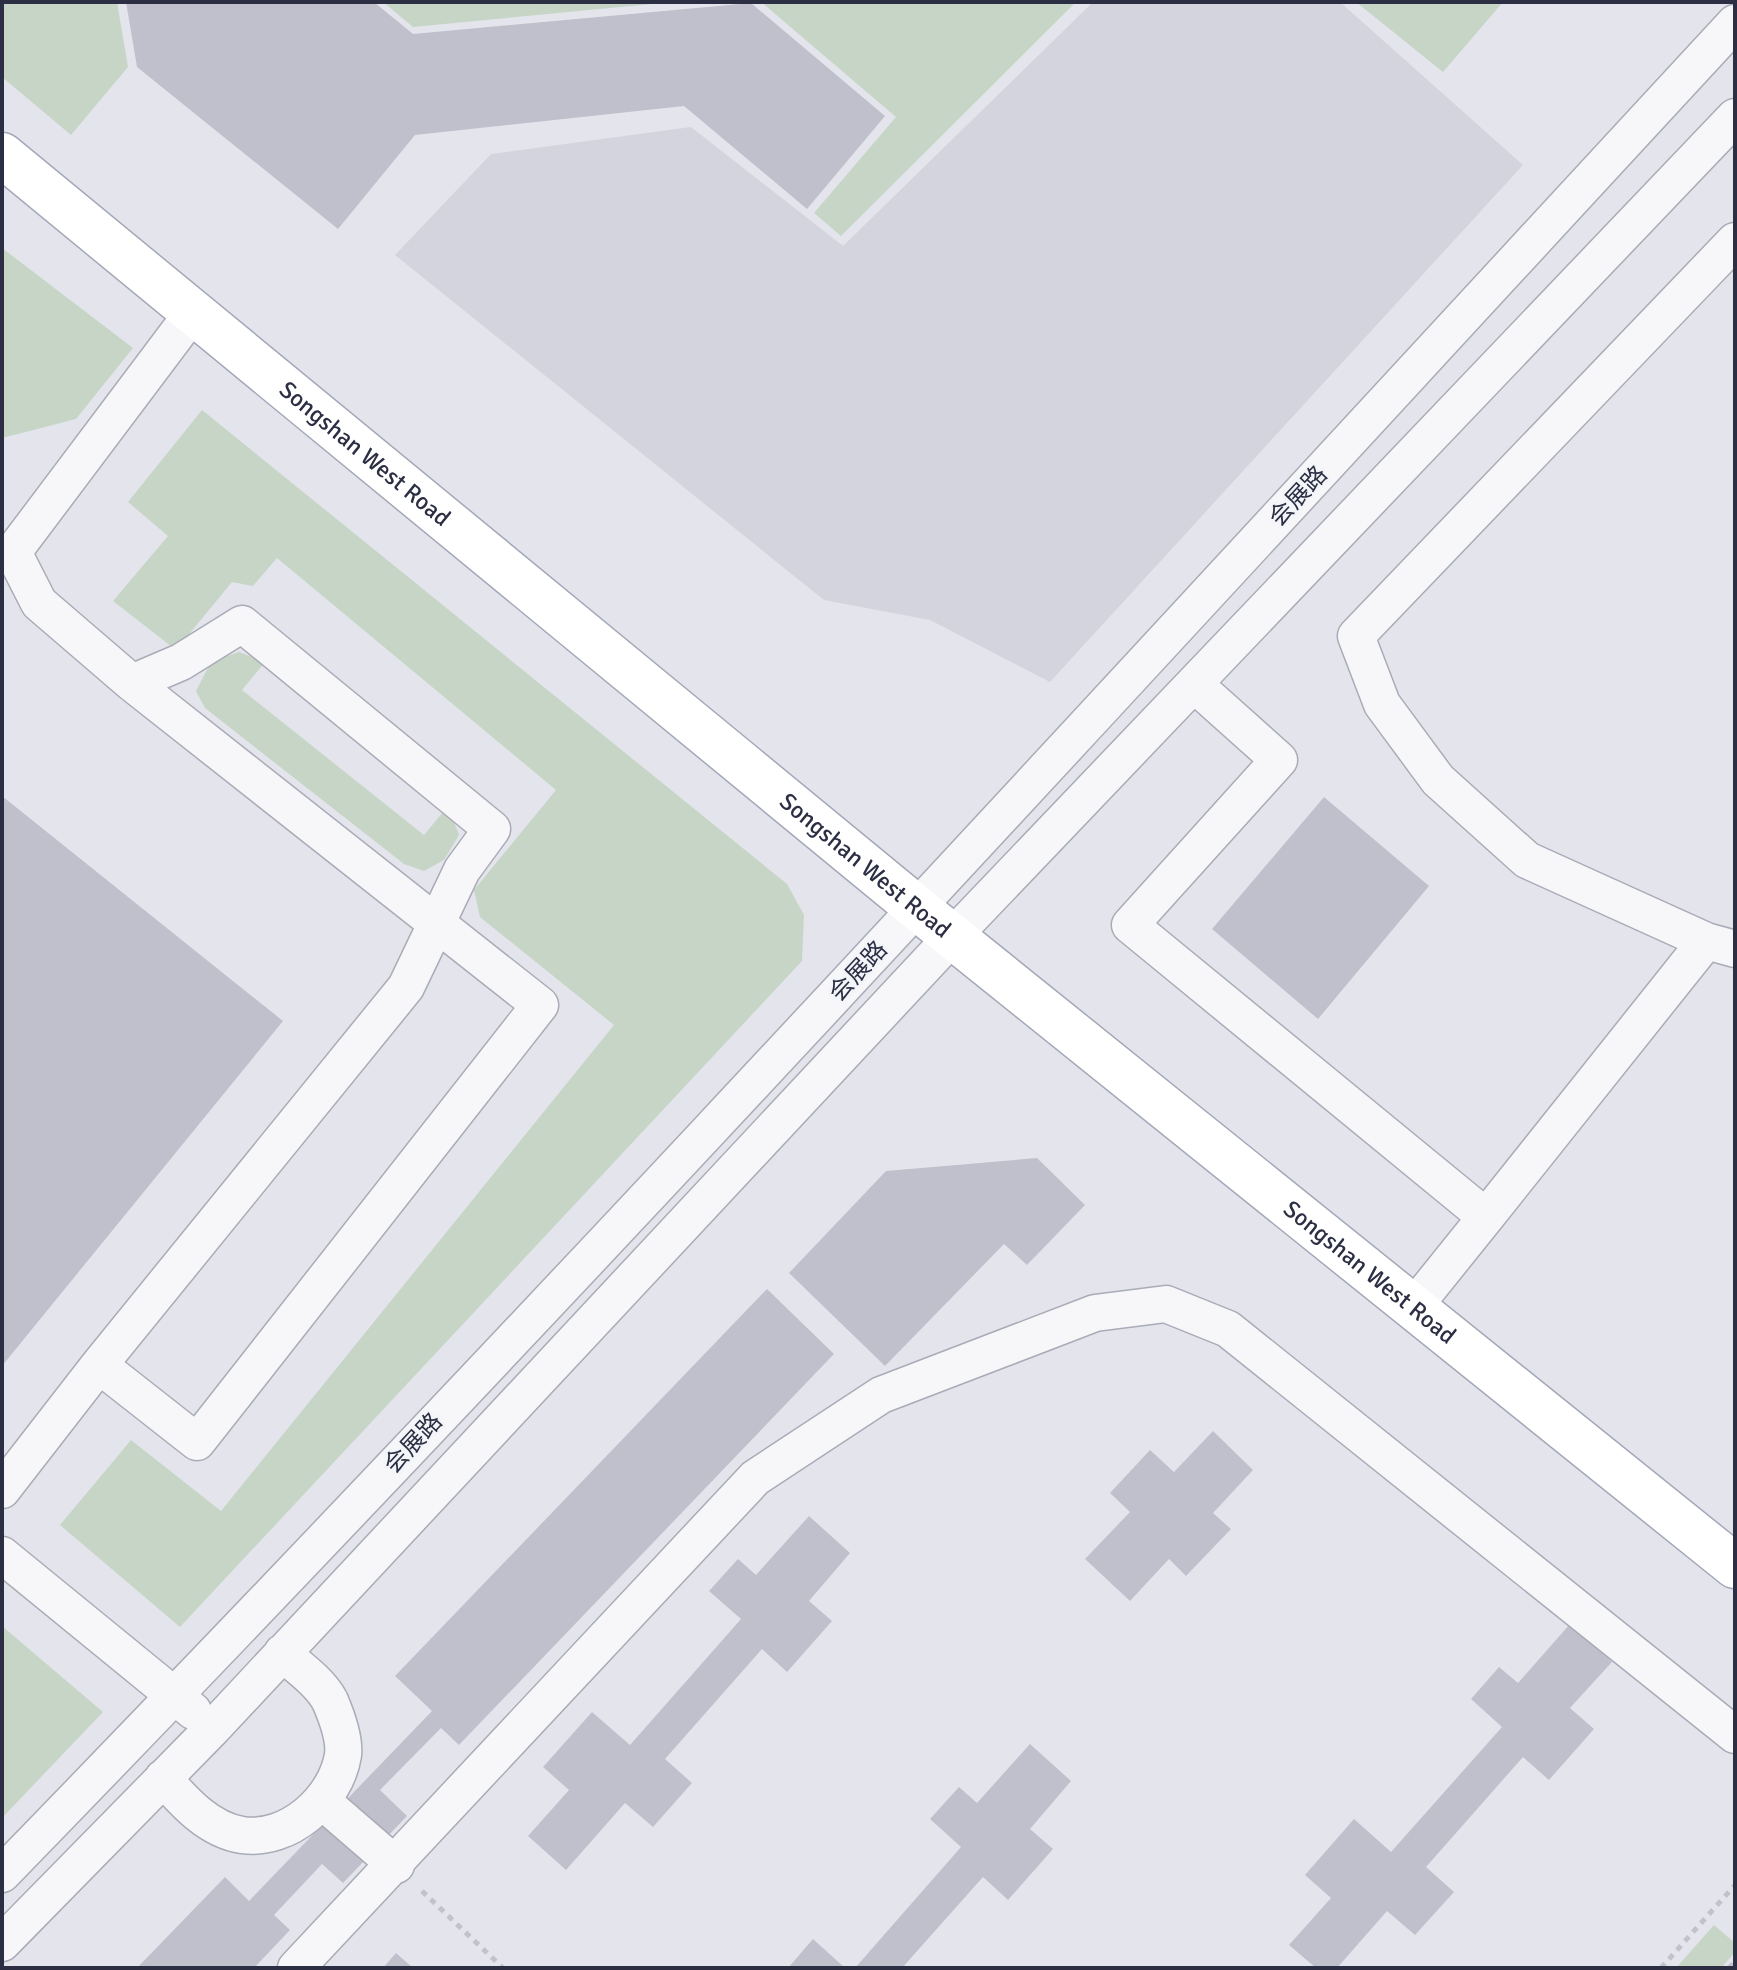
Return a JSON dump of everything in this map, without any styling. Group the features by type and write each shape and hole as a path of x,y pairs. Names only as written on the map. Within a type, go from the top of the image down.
{"main road":[{"name":"Songshan West Road","path":"2,155 195,310 952,937 1735,1566"}],"street":[{"name":"会展路","path":"2,1874 175,1696 917,908 1735,23"},
{"name":"会展路","path":"2,1943 213,1728 952,937 1735,117"},
{"path":"1412,1309 1486,1217 1720,945 1527,860 1438,780 1382,704 1356,636 1735,241"},
{"path":"99,1365 197,1442 540,1005 132,683 39,603 13,552 195,310"},
{"path":"2,1490 99,1365 406,987 462,870 492,829 242,624 181,662 132,683"},
{"path":"1194,684 1279,760 1130,925 1486,1217"},
{"path":"296,1968 396,1865 755,1478 881,1395 1095,1313 1166,1304 1228,1329 1735,1735"},
{"path":"2,1555 213,1728"},
{"path":"163,1778 191,1809 240,1835 267,1836 299,1822 322,1801 343,1754 338,1723 329,1699 282,1653"},
{"path":"322,1801 396,1865"}],"path":[{"path":"396,1865 503,1968"},
{"path":"1661,1968 1735,1885"},
{"path":"1729,1968 1735,1962"}],"shaded area":[{"path":"1093,2 1340,2 1523,165 1050,682 930,620 824,600 395,255 491,154 691,127 843,246"}],"green space":[{"path":"2,2 117,2 128,67 71,135 2,77"},
{"path":"383,2 673,2 413,27"},
{"path":"761,2 1076,2 841,236 814,213 896,117"},
{"path":"1356,2 1503,2 1443,72"},
{"path":"2,248 133,348 76,419 2,438"},
{"path":"202,410 787,884 804,915 802,961 180,1627 60,1525 131,1440 221,1511 614,1025 480,917 474,890 556,790 277,558 253,586 232,582 176,650 113,601 168,536 128,502"},
{"path":"239,652 265,662 242,690 424,835 448,806 459,835 444,860 424,871 404,864 205,708 196,691 211,662"},
{"path":"2,1626 103,1712 2,1818"},
{"path":"1714,1925 1735,1943 1735,1952 1721,1968 1676,1968"}],"building":[{"path":"126,2 374,2 413,34 751,3 885,116 807,209 684,106 415,135 338,229 137,67"},
{"path":"2,796 283,1021 2,1366"},
{"path":"1324,797 1429,886 1318,1019 1212,929"},
{"path":"1037,1158 1085,1205 1027,1265 1004,1244 885,1366 789,1273 886,1171"},
{"path":"767,1289 834,1354 459,1745 441,1728 380,1790 407,1816 343,1883 322,1864 274,1915 290,1930 254,1968 137,1968 225,1877 249,1901 432,1711 395,1676"},
{"path":"1213,1431 1253,1470 1213,1513 1231,1529 1186,1576 1169,1559 1130,1601 1085,1559 1130,1512 1110,1493 1150,1450 1174,1472"},
{"path":"809,1516 850,1553 809,1601 832,1621 787,1672 762,1649 665,1759 692,1783 653,1827 625,1803 566,1870 528,1836 569,1790 543,1767 592,1712 630,1745 741,1619 709,1591 738,1559 756,1575"},
{"path":"1570,1624 1612,1662 1570,1708 1594,1729 1549,1780 1523,1757 1426,1867 1454,1892 1415,1935 1387,1911 1337,1968 1316,1968 1289,1945 1331,1898 1305,1875 1354,1819 1391,1852 1502,1727 1471,1699 1499,1667 1518,1683"},
{"path":"1030,1744 1071,1781 1030,1829 1053,1849 1008,1900 983,1877 902,1968 855,1968 961,1847 930,1819 959,1787 977,1803"},
{"path":"813,1939 845,1968 788,1968"},
{"path":"396,1953 413,1968 383,1968"}]}
